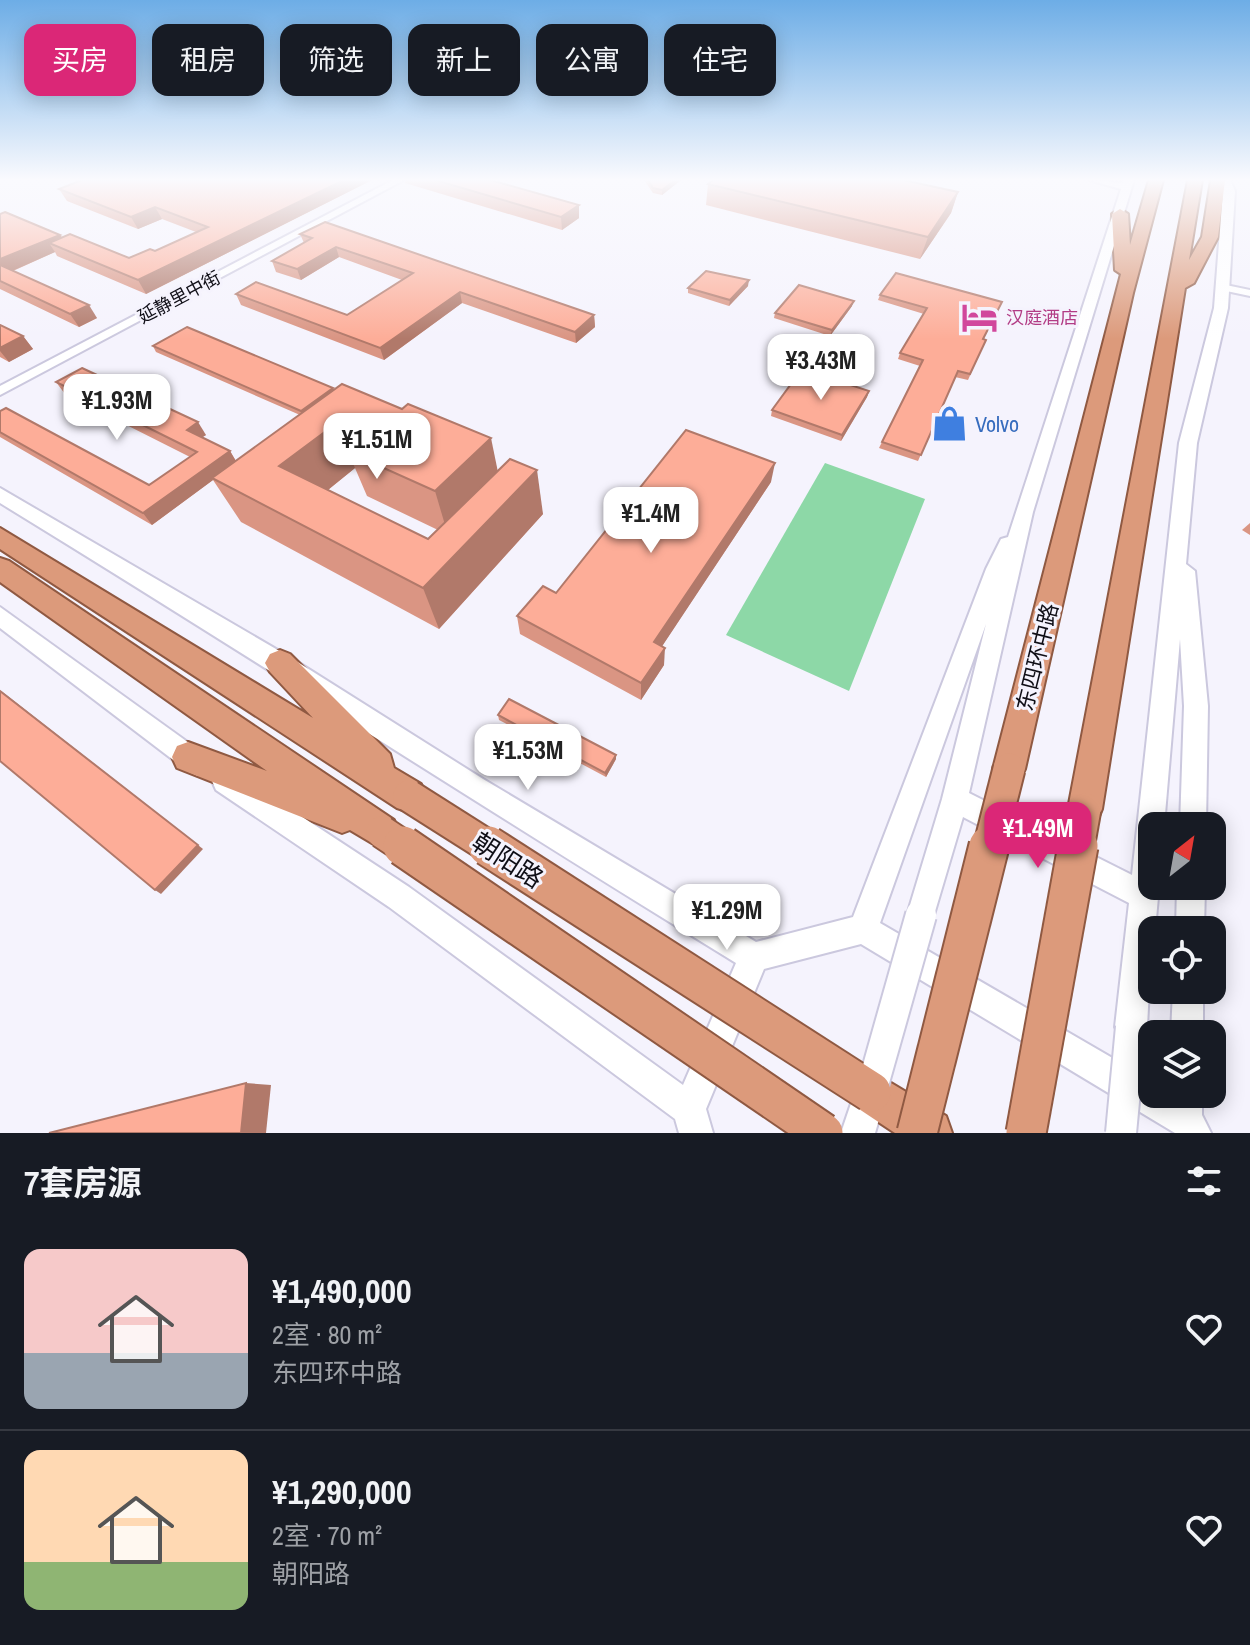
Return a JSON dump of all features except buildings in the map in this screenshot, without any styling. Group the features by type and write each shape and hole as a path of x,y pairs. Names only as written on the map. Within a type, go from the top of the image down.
{"highway":[{"path":"1121,233 1124,293"},
{"name":"东四环中路","path":"917,1133 1141,233"},
{"path":"1026,1133 1186,233"},
{"path":"1173,304 1211,233"},
{"name":"朝阳路","path":"0,537 934,1133"},
{"name":"朝阳路","path":"0,568 823,1133"},
{"path":"280,663 409,796"},
{"path":"188,757 382,832"}],"street":[{"name":"延静里中街","path":"0,391 300,233"},
{"path":"858,1133 955,799 1024,512 1114,233"},
{"path":"1153,812 1188,443 1221,308 1225,233"},
{"path":"1221,287 1250,293"},
{"name":"朝阳路","path":"0,494 280,663 474,788 754,957"},
{"path":"1181,510 1196,706 1193,812"},
{"path":"863,929 996,569 1024,512"},
{"path":"0,616 188,757 399,897 692,1121 754,957 863,929 1188,1115"},
{"path":"955,799 1138,892"},
{"path":"1121,1133 1145,900"}],"green space":[{"path":"825,463 925,499 849,691 726,635"}],"place":[{"name":"汉庭酒店","path":"980,317"},
{"name":"Volvo","path":"949,424"}]}
